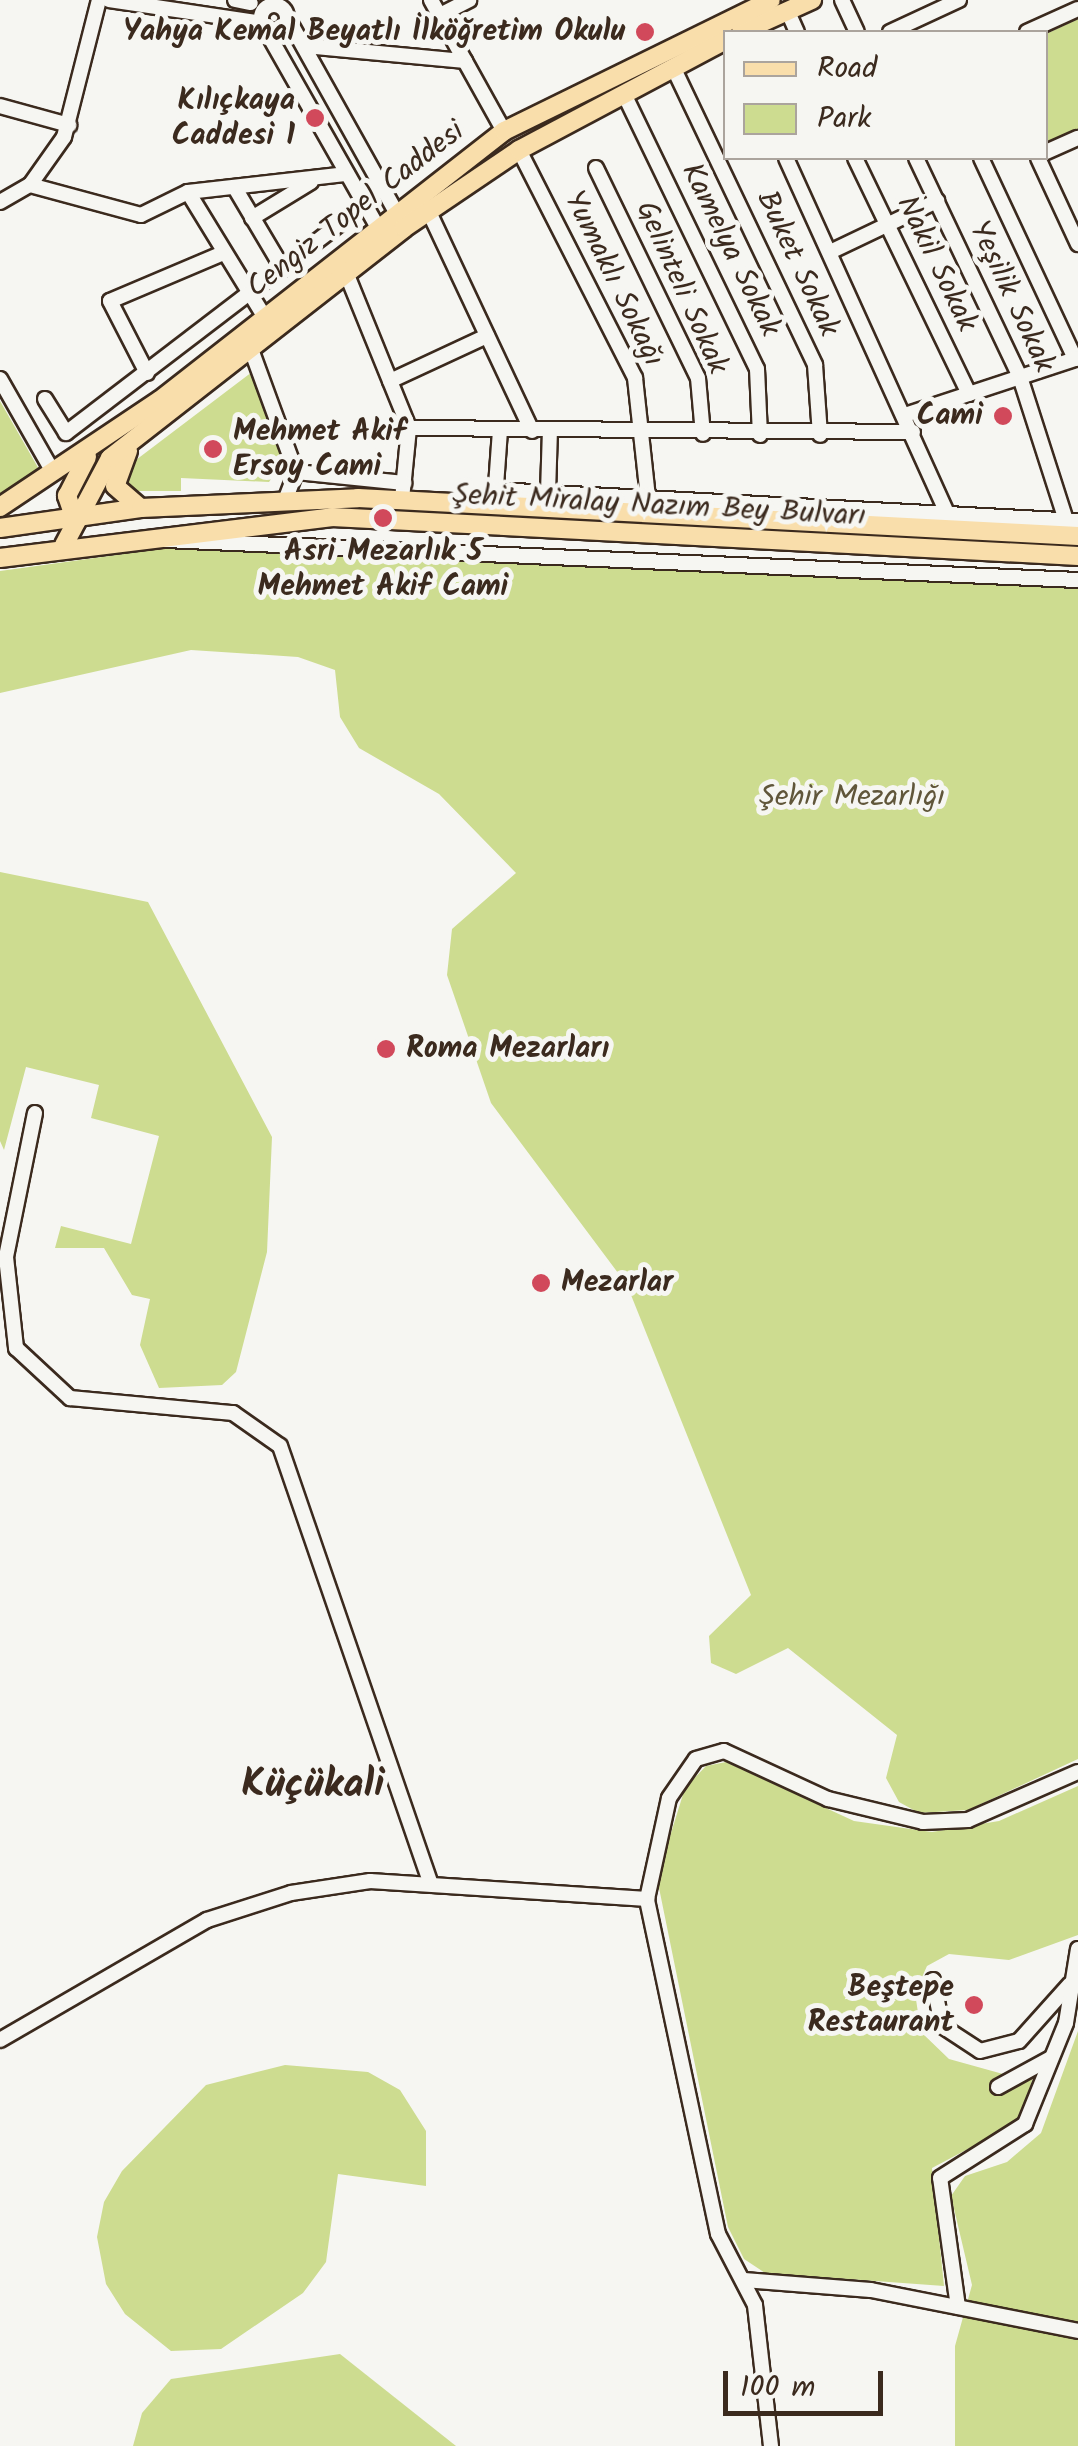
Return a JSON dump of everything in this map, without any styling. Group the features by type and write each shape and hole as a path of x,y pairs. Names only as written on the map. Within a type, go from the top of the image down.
{"main road":[{"name":"Cengiz Topel Caddesi","path":"0,506 106,440 376,224 504,130 771,0"},
{"name":"Cengiz Topel Caddesi","path":"736,16 788,12 812,0"},
{"name":"Cengiz Topel Caddesi","path":"79,518 99,471 404,228 518,150 723,42"},
{"path":"136,439 114,478 124,500 141,508"},
{"path":"95,540 79,518 70,480 106,440"},
{"name":"Şehit Miralay Nazım Bey Bulvarı","path":"0,528 141,508 403,491 952,522 1078,536"},
{"name":"Şehit Miralay Nazım Bey Bulvarı","path":"0,558 95,540 165,540 354,517 1078,556"},
{"path":"64,545 79,518"}],"street":[{"path":"0,202 30,185 69,125 99,0"},
{"path":"109,0 262,23 277,30 283,8"},
{"path":"431,0 504,130"},
{"path":"440,15 469,0"},
{"path":"842,0 856,30"},
{"path":"894,30 959,0"},
{"path":"245,1 262,23 386,242"},
{"path":"283,8 404,228"},
{"path":"1031,30 1078,9"},
{"path":"788,12 797,30"},
{"path":"305,46 465,61"},
{"name":"Buket Sokak","path":"674,69 814,365 820,435"},
{"name":"Kamelya Sokak","path":"625,96 756,369 760,435"},
{"path":"0,106 69,125"},
{"path":"1048,151 1078,138"},
{"name":"Yumaklı Sokağı","path":"518,150 635,378 648,498"},
{"path":"787,160 952,522"},
{"name":"Nakil Sokak","path":"857,160 969,394"},
{"name":"Yeşilik Sokak","path":"917,160 1020,377 1072,520"},
{"path":"906,415 1076,358 982,160"},
{"path":"1039,160 1078,244"},
{"name":"Gelinteli Sokak","path":"596,168 698,378 703,434"},
{"path":"30,185 142,215 188,192 346,174"},
{"path":"252,218 318,177"},
{"path":"235,188 282,269"},
{"path":"188,192 248,296 264,316"},
{"path":"830,252 937,201"},
{"path":"429,212 532,430"},
{"path":"44,400 66,433 352,214"},
{"path":"147,373 110,301 224,253"},
{"path":"296,472 403,491 410,428 347,275"},
{"path":"390,381 488,336"},
{"path":"252,352 296,472 285,500"},
{"path":"0,379 53,472"},
{"path":"410,428 760,435 913,432"},
{"path":"500,430 494,498 548,492 952,522 1072,520"},
{"path":"548,492 550,431"},
{"path":"165,540 1078,580"},
{"path":"35,1113 6,1257 16,1348 70,1398 233,1413 280,1446 430,1882"},
{"path":"771,2446 760,2331 744,2280 718,2234 647,1899 669,1798 709,1753 747,1758 874,1814 922,1822 968,1820 1078,1772"},
{"path":"0,2040 207,1920 291,1893 430,1882 647,1899"},
{"path":"958,2307 940,2178 1024,2124 1054,2054 1078,1949"},
{"path":"933,1980 942,2026 980,2051 1020,2041 1073,1978"},
{"path":"998,2088 1054,2054"},
{"path":"744,2280 958,2307 1078,2331"}],"green space":[{"path":"1078,19 1078,134 1048,148 1048,33"},
{"path":"252,372 283,462 269,482 181,478 181,491 127,491 128,466"},
{"path":"0,401 48,485 0,503"},
{"name":"Şehir Mezarlığı","path":"175,547 1078,581 1078,1759 968,1810 919,1813 899,1802 886,1778 897,1735 788,1648 736,1674 711,1663 709,1636 751,1595 627,1285 491,1103 447,975 452,929 516,873 439,794 359,748 340,717 335,670 298,657 191,650 0,693 0,571"},
{"path":"0,872 148,902 272,1137 267,1252 236,1372 222,1385 159,1388 140,1345 150,1299 132,1295 104,1248 55,1248 61,1226 131,1244 159,1136 91,1118 99,1085 26,1067 4,1150 0,1141"},
{"path":"726,1762 854,1821 932,1832 999,1821 1078,1786 1078,1935 1009,1960 949,1954 927,1966 915,1993 921,2032 949,2059 1003,2074 1040,2055 1019,2122 932,2168 944,2286 765,2273 744,2259 728,2227 657,1878 685,1788 706,1766"},
{"path":"1078,2031 1078,2446 955,2446 955,2346 972,2285 951,2196 965,2176 1007,2162 1041,2133"},
{"path":"285,2065 368,2072 400,2090 426,2131 426,2186 338,2174 326,2262 303,2293 221,2349 171,2351 125,2314 106,2284 97,2237 104,2202 122,2171 206,2085"},
{"path":"340,2354 456,2446 133,2446 142,2413 171,2379"}],"place":[{"name":"Yahya Kemal Beyatlı İlköğretim Okulu","path":"645,32"},
{"name":"Kılıçkaya Caddesi 1","path":"315,118"},
{"name":"Cami","path":"1003,416"},
{"name":"Mehmet Akif Ersoy Cami","path":"213,449"},
{"name":"Asri Mezarlık 5 Mehmet Akif Cami","path":"383,518"},
{"name":"Roma Mezarları","path":"386,1049"},
{"name":"Mezarlar","path":"541,1283"},
{"name":"Beştepe Restaurant","path":"974,2005"}],"district":[{"name":"Küçükali","path":"313,1785"}]}
